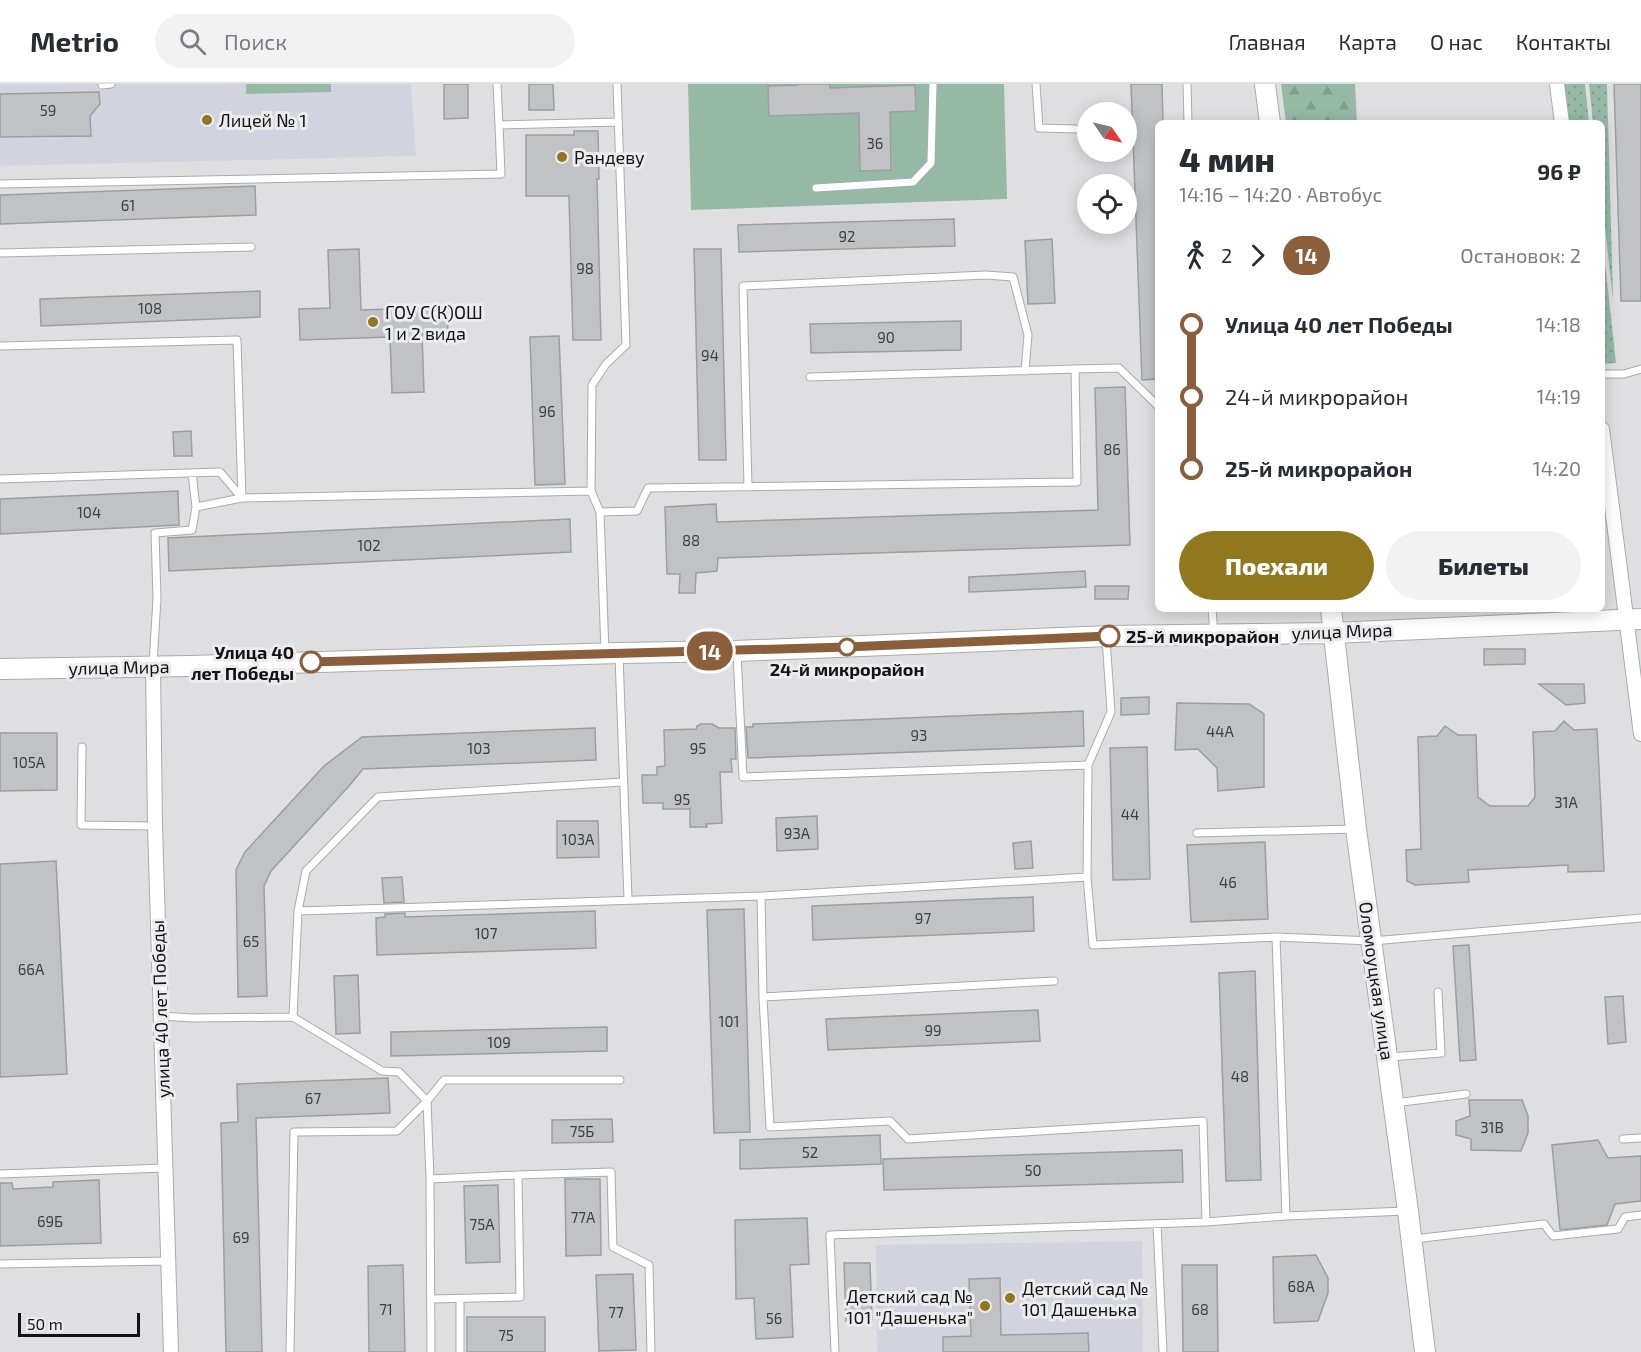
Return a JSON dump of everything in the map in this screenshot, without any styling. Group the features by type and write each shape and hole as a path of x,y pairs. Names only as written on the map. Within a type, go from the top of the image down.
{"street":[{"path":"1265,84 1270,120"},
{"path":"1557,84 1562,120"},
{"path":"1605,470 1633,619 1641,734"},
{"name":"Оломоуцкая улица","path":"1331,612 1356,829 1425,1352"},
{"name":"улица Мира","path":"0,669 736,651 1106,636 1333,633 1633,619"},
{"name":"улица 40 лет Победы","path":"153,666 155,826 171,1352"}],"lane":[{"path":"102,85 111,84"},
{"path":"0,184 501,174 497,84"},
{"path":"618,84 626,345 606,364 592,385 591,491 600,512 623,782 628,899"},
{"path":"816,188 913,182 931,163 933,84"},
{"path":"1036,84 1039,128 1075,129"},
{"path":"1187,84 1188,120"},
{"path":"499,125 618,122"},
{"path":"0,253 251,247"},
{"path":"748,487 743,286 986,275 1013,277 1028,335 1026,371"},
{"path":"0,346 237,340 242,498"},
{"path":"810,377 1119,368 1155,403"},
{"path":"600,512 637,511 648,488 1077,482 1075,369"},
{"path":"1605,374 1624,374 1641,369"},
{"path":"0,479 220,472 242,498"},
{"path":"153,666 157,598 155,533 192,530 196,507 192,473"},
{"path":"196,507 242,498 591,491"},
{"path":"1212,612 1214,634"},
{"path":"1106,636 1111,712 1088,765 1087,877 1093,945 1276,937 1372,941 1641,918"},
{"path":"736,651 743,777 1088,765"},
{"path":"82,747 81,825 155,826"},
{"path":"293,1017 298,911 306,871 378,797 623,782"},
{"path":"1197,833 1356,829"},
{"path":"298,911 761,896 1087,877"},
{"path":"761,896 763,998 770,1127 890,1121 908,1139 1203,1121 1206,1222"},
{"path":"1276,937 1286,1216"},
{"path":"763,998 1054,981"},
{"path":"1388,1058 1441,1053 1438,992"},
{"path":"160,1016 293,1017 382,1071 399,1072 427,1101 431,1352"},
{"path":"290,1352 294,1132 397,1131 444,1080 620,1080"},
{"path":"1394,1104 1466,1094"},
{"path":"1623,1139 1641,1138"},
{"path":"0,1174 165,1168"},
{"path":"430,1179 610,1173 613,1247 649,1265 651,1352"},
{"path":"431,1299 520,1297 518,1175"},
{"path":"835,1352 830,1235 1206,1222 1408,1211"},
{"path":"1411,1240 1544,1224 1553,1236 1618,1229 1624,1217 1641,1215"},
{"path":"1157,1224 1163,1352"},
{"path":"0,1264 168,1261"},
{"path":"460,1299 460,1352"}],"shaded area":[{"name":"Лицей № 1","path":"0,84 411,84 416,156 0,166"},
{"name":"Детский сад № 101 Дашенька","path":"1142,1241 1143,1352 877,1352 876,1245"}],"green space":[{"path":"246,84 331,84 331,92 246,94"},
{"path":"688,84 1004,84 1007,199 691,210"},
{"path":"1281,84 1355,84 1357,120 1286,120"},
{"path":"1564,84 1585,84 1589,120 1569,120"},
{"path":"1589,84 1607,84 1613,300 1605,227 1605,120 1593,120"},
{"path":"1605,263 1616,363 1605,364"}],"building":[{"path":"444,84 468,84 468,118 444,119"},
{"path":"529,84 553,84 554,110 529,110"},
{"path":"830,84 830,88 915,85 916,111 890,112 891,170 860,171 859,113 769,116 768,86"},
{"path":"1131,84 1162,84 1163,120 1155,120 1155,379 1142,380 1137,234 1137,174 1134,174 1134,162 1137,162 1137,102 1132,102"},
{"path":"1614,84 1641,84 1641,301 1621,301"},
{"path":"99,92 100,104 90,116 91,136 0,137 0,94"},
{"path":"574,131 598,131 601,340 573,340 569,196 526,196 526,135 574,135"},
{"path":"255,186 256,215 0,224 0,195"},
{"path":"954,219 955,246 739,252 738,225"},
{"path":"1052,239 1055,303 1028,304 1025,241"},
{"name":"ГОУ С(К)ОШ 1 и 2 вида","path":"359,249 361,310 447,307 448,333 422,334 424,392 392,393 390,337 300,340 299,309 330,308 328,250"},
{"path":"694,249 721,249 726,460 699,460"},
{"path":"260,291 260,317 41,326 40,299"},
{"path":"961,321 961,350 811,353 810,324"},
{"path":"559,336 565,484 535,485 530,337"},
{"path":"1125,387 1130,545 718,558 717,571 696,573 695,593 679,593 680,574 667,574 665,507 716,504 717,522 1098,510 1095,388"},
{"path":"191,431 192,456 174,456 173,432"},
{"path":"178,491 179,525 0,534 0,499"},
{"path":"570,519 571,552 169,571 168,538"},
{"path":"1085,571 1086,587 969,592 969,577"},
{"path":"1095,586 1129,586 1128,599 1095,599"},
{"path":"1484,649 1525,649 1525,664 1484,665"},
{"path":"1539,684 1584,684 1585,703 1566,705"},
{"path":"1149,697 1149,714 1121,715 1121,698"},
{"path":"1177,703 1249,704 1264,714 1264,787 1218,791 1217,768 1198,749 1175,750"},
{"path":"1083,711 1084,746 748,758 746,727 753,727 753,724"},
{"path":"1564,721 1574,730 1597,729 1604,871 1568,872 1568,865 1468,870 1469,882 1415,885 1407,881 1406,850 1421,849 1418,737 1437,736 1445,726 1458,735 1476,735 1478,797 1490,806 1528,806 1535,797 1533,732 1555,731"},
{"path":"701,724 712,724 719,728 735,728 736,759 731,759 732,772 720,772 722,823 706,824 707,827 690,827 690,809 663,809 663,803 643,803 642,775 657,775 657,767 665,766 664,730 696,729"},
{"path":"595,728 596,760 363,769 271,871 264,886 267,996 238,997 236,870 245,852 324,766 362,737"},
{"path":"0,733 57,733 57,790 0,791"},
{"path":"1147,747 1150,879 1113,880 1110,748"},
{"path":"817,816 818,849 777,851 776,818"},
{"path":"557,821 598,821 599,857 557,858"},
{"path":"1031,841 1033,868 1015,869 1013,843"},
{"path":"1265,842 1268,919 1191,922 1187,845"},
{"path":"56,861 67,1074 0,1077 0,864"},
{"path":"402,877 404,902 384,903 382,878"},
{"path":"1033,897 1034,931 813,940 812,906"},
{"path":"744,909 750,1132 714,1133 707,910"},
{"path":"595,911 596,948 377,955 376,918 385,917 385,914 405,913 405,917"},
{"path":"1469,945 1476,1060 1460,1061 1453,946"},
{"path":"1255,971 1261,1180 1226,1181 1219,973"},
{"path":"358,975 360,1033 336,1034 334,976"},
{"path":"1623,996 1626,1042 1608,1044 1605,997"},
{"path":"1038,1010 1040,1041 828,1050 826,1019"},
{"path":"607,1027 607,1051 391,1056 391,1032"},
{"path":"388,1078 390,1113 256,1118 262,1352 226,1352 221,1123 238,1122 237,1084"},
{"path":"1469,1100 1522,1100 1528,1116 1528,1133 1521,1151 1471,1150 1471,1139 1456,1135 1456,1121 1470,1116"},
{"path":"612,1119 613,1142 552,1143 552,1120"},
{"path":"880,1135 881,1164 740,1169 740,1140"},
{"path":"1598,1140 1608,1158 1641,1156 1641,1201 1615,1204 1607,1225 1560,1230 1552,1145"},
{"path":"1182,1150 1183,1182 884,1190 883,1159"},
{"path":"565,1179 600,1179 601,1255 566,1256"},
{"path":"99,1180 101,1243 0,1246 0,1183 12,1183 13,1189 53,1187 53,1182"},
{"path":"498,1185 500,1262 466,1263 464,1186"},
{"path":"807,1218 809,1264 790,1265 793,1337 756,1339 754,1298 736,1299 735,1220"},
{"path":"1316,1255 1328,1278 1328,1293 1318,1321 1274,1323 1273,1257"},
{"path":"844,1263 870,1263 872,1320 846,1321"},
{"path":"403,1265 405,1352 369,1352 368,1266"},
{"path":"1182,1265 1217,1265 1218,1352 1183,1352"},
{"path":"633,1274 636,1350 599,1351 596,1275"},
{"name":"Детский сад № 101 \"Дашенька\"","path":"1000,1278 1001,1335 1088,1333 1089,1352 943,1352 943,1337 971,1336 969,1279"},
{"path":"467,1317 545,1317 545,1352 467,1352"}],"bus line":[{"name":"14","path":"311,662 736,651 1109,636"}],"place":[{"name":"Лицей № 1","path":"207,120"},
{"name":"Рандеву","path":"562,157"},
{"name":"ГОУ С(К)ОШ 1 и 2 вида","path":"373,322"},
{"name":"25-й микрорайон","path":"1109,636"},
{"name":"24-й микрорайон","path":"847,647"},
{"name":"Улица 40 лет Победы","path":"311,662"},
{"name":"Детский сад № 101 Дашенька","path":"1010,1298"},
{"name":"Детский сад № 101 \"Дашенька\"","path":"985,1306"}]}
